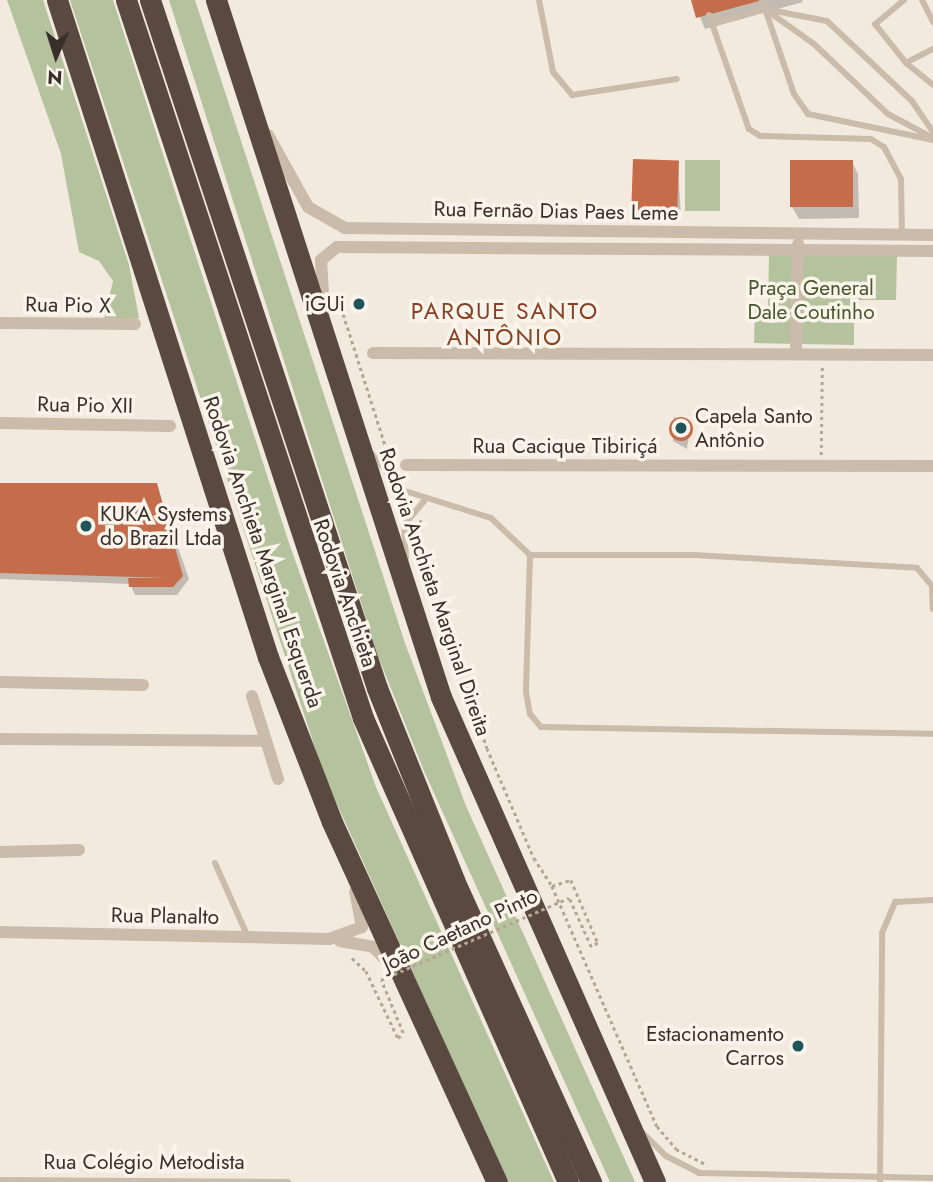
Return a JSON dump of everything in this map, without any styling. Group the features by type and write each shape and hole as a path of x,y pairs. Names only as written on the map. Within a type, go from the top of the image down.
{"highway":[{"name":"Rodovia Anchieta Marginal Esquerda","path":"57,0 268,657 332,822 497,1182"},
{"name":"Rodovia Anchieta","path":"127,0 363,718 568,1182"},
{"name":"Rodovia Anchieta","path":"150,0 377,688 454,880 590,1182"},
{"name":"Rodovia Anchieta Marginal Direita","path":"216,2 441,697 494,828 654,1182"}],"street":[{"name":"Rua Fernão Dias Paes Leme","path":"248,100 302,199 338,226 933,234"},
{"path":"796,352 798,233"},
{"name":"Rua Fernão Dias Paes Leme","path":"330,359 320,266 337,247 933,251"},
{"name":"Rua Pio X","path":"0,323 135,324"},
{"path":"373,353 796,352 933,355"},
{"name":"Rua Pio XII","path":"0,423 170,426"},
{"name":"Rua Cacique Tibiriçá","path":"406,466 933,466"},
{"path":"0,682 143,685"},
{"path":"252,696 263,740 278,779"},
{"path":"0,739 263,740"},
{"name":"Rua Planalto","path":"330,939 359,932 363,918 332,822"},
{"path":"0,852 79,850"},
{"name":"Rua Planalto","path":"0,932 330,939 379,951 412,995"}],"lane":[{"path":"539,0 553,72 572,95 677,79"},
{"path":"762,0 793,94 808,114 933,139"},
{"path":"904,0 875,24 906,63 933,85"},
{"path":"922,0 933,22"},
{"path":"765,9 814,44 888,114 933,139"},
{"path":"712,24 765,9 834,25 912,101 933,132"},
{"path":"709,15 749,129 760,136 871,139 884,147 901,179 902,234"},
{"path":"906,63 933,50"},
{"path":"345,407 389,478 424,501 491,518 530,555 694,555 917,568 932,586 933,609"},
{"path":"412,604 404,525 424,501"},
{"path":"530,555 526,691 530,714 541,727 933,734"},
{"path":"215,863 248,937"},
{"path":"880,1179 882,933 895,902 933,900"},
{"path":"613,1090 658,1150 699,1173 880,1179 933,1178"},
{"path":"692,1182 699,1173"},
{"name":"Rua Colégio Metodista","path":"0,1180 288,1182"}],"path":[{"path":"332,280 392,466"},
{"path":"821,466 822,353"},
{"path":"424,501 419,547 487,748 552,886 657,1125 677,1149 706,1159 707,1173"},
{"name":"João Caetano Pinto","path":"366,971 398,1038 403,1034 381,980 569,898 590,947 598,943 579,893 571,880 552,886"}],"green space":[{"path":"7,0 43,0 129,265 139,318 104,319 113,281 99,261 79,252 61,154"},
{"path":"70,0 113,0 289,543 376,787 554,1182 507,1182 324,775"},
{"path":"169,0 195,0 405,643 466,806 635,1182 610,1182 424,771 378,656"},
{"path":"685,160 720,160 720,211 685,211"},
{"name":"Praça General Dale Coutinho","path":"769,254 897,256 896,300 854,300 854,345 754,343 755,308 768,308"}],"building":[{"path":"691,0 759,0 759,1 696,18"},
{"path":"633,159 679,161 677,212 631,210"},
{"path":"790,160 853,160 853,207 790,207"},
{"name":"Capela Santo Antônio","path":"681,417 690,420 693,429 690,438 681,441 672,438 669,429 672,420"},
{"name":"KUKA Systems do Brazil Ltda","path":"0,483 157,483 183,576 173,587 129,587 128,578 169,578 0,573"}],"place":[{"name":"iGUi","path":"359,304"},
{"name":"Capela Santo Antônio","path":"681,428"},
{"name":"KUKA Systems do Brazil Ltda","path":"86,526"},
{"name":"Estacionamento Carros","path":"798,1046"}],"district":[{"name":"PARQUE SANTO ANTÔNIO","path":"505,324"}]}
